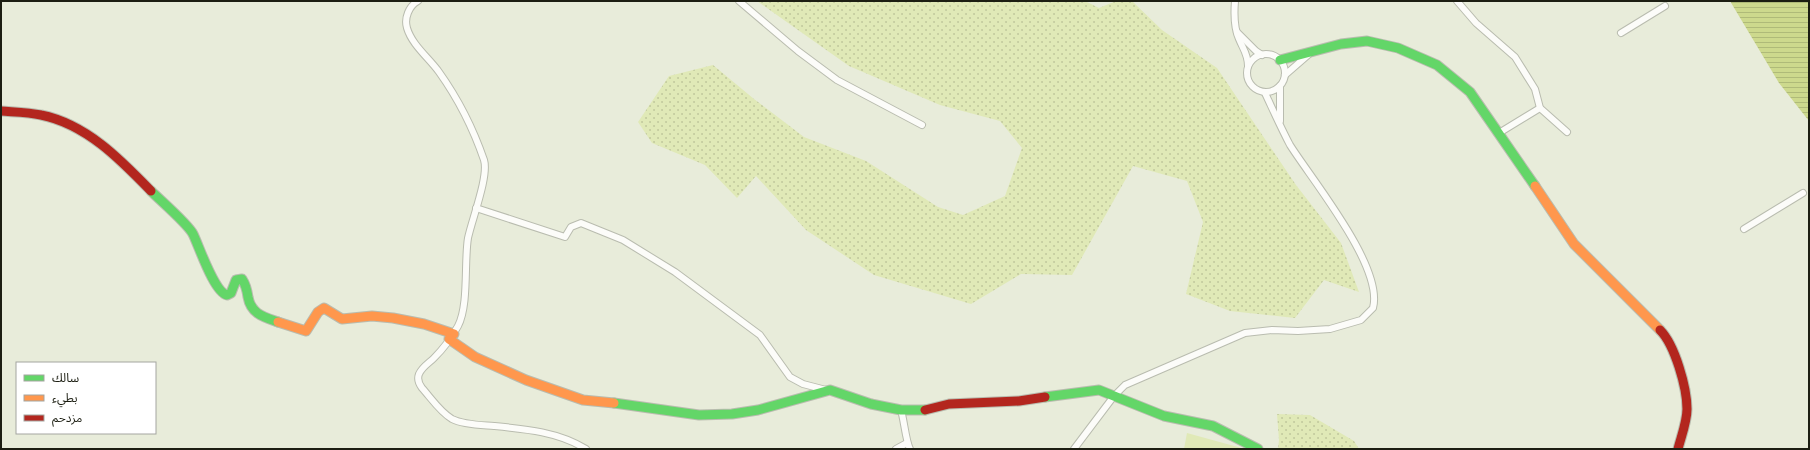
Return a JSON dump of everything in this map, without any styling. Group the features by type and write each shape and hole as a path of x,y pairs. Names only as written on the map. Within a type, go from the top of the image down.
{"street":[{"path":"418,1 410,8 406,27 412,39 439,72 461,104 485,162 485,170 468,243 462,315 451,337 433,359 421,370 418,377 420,386 448,416 454,420 484,425 536,430 564,439 586,449"},
{"path":"739,1 798,51 837,80 922,125"},
{"path":"1235,1 1234,16 1238,38 1246,52 1248,67 1247,76 1250,84 1256,90 1265,93 1273,91 1280,86"},
{"path":"1457,1 1476,23 1515,58 1535,89 1540,108 1567,132"},
{"path":"1621,33 1665,6"},
{"path":"1237,32 1256,51 1262,54 1273,55 1280,60 1284,66 1285,75"},
{"path":"1280,60 1341,44 1367,41 1398,48 1437,65 1470,92 1574,244 1663,333 1676,358 1684,383 1686,410 1678,449"},
{"path":"1280,125 1280,86 1285,75 1310,53"},
{"path":"1248,67 1252,60 1262,54"},
{"path":"1074,449 1114,396 1125,385 1245,333 1272,330 1298,331 1330,328 1361,320 1373,308 1374,303 1371,280 1350,234 1290,144 1265,93"},
{"path":"1499,133 1540,108"},
{"path":"1,111 41,115 65,122 87,133 137,176 192,232 200,254 223,294 227,295 230,293 236,280 242,279 246,286 251,308 261,316 306,332 318,312 324,308 341,319 351,320 370,316 430,324 451,337 475,357 526,380 561,393 583,400 632,404 699,415 732,414 758,410 830,390"},
{"path":"1744,229 1803,194"},
{"path":"476,208 565,237 571,227 581,223 623,240 675,272 760,335 790,376 803,384 830,390 871,404 902,410 929,410 949,404 1005,402 1099,390 1164,416 1214,426 1258,449"},
{"path":"896,449 909,446 902,410"}],"shaded area":[{"path":"757,1 1085,1 1099,8 1116,1 1132,1 1162,30 1217,68 1296,185 1341,243 1359,292 1324,280 1295,318 1230,311 1186,294 1203,222 1187,181 1133,166 1072,275 1021,274 971,304 874,275 806,230 756,176 737,198 705,165 652,143 638,122 669,76 713,65 754,99 804,137 866,161 938,207 963,215 1005,196 1022,148 1000,121 940,105 849,66"},
{"path":"1730,1 1809,1 1809,121 1779,83"},
{"path":"1277,414 1310,415 1354,441 1359,449 1278,449 1279,440"},
{"path":"1187,433 1245,449 1184,449"}],"traffic: fast":[{"path":"1280,60 1341,44 1367,41 1398,48 1437,65 1470,92 1535,186"},
{"path":"151,191 180,218 193,234 207,268 222,292 227,295 231,293 236,280 242,279 250,303 255,311 278,322"},
{"path":"614,403 699,415 732,414 758,410 830,390 871,404 901,410 925,410"},
{"path":"1045,397 1099,390 1164,416 1213,426 1258,449"}],"traffic: slow":[{"path":"1535,186 1574,244 1660,330"},
{"path":"278,322 306,331 318,312 324,308 342,319 372,316 393,318 424,324 454,334"},
{"path":"449,339 475,357 526,380 583,400 614,403"}],"traffic: jam":[{"path":"1,111 41,115 73,126 101,144 151,191"},
{"path":"1660,330 1671,346 1679,367 1685,390 1687,409 1686,419 1678,449"},
{"path":"925,410 949,404 1019,401 1045,397"}]}
